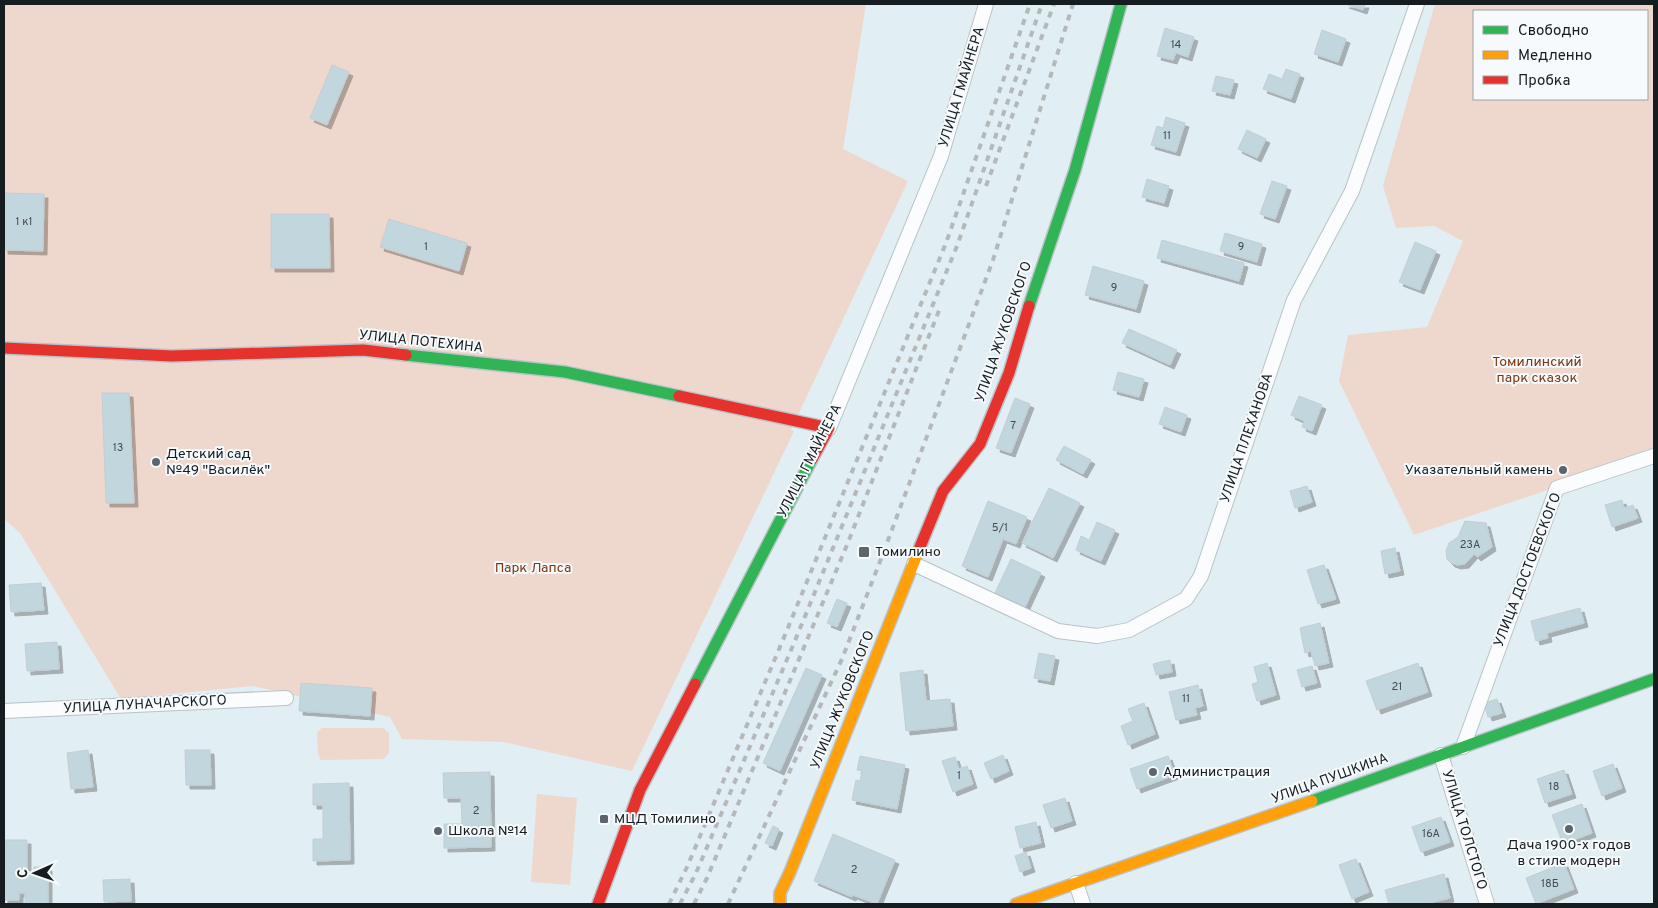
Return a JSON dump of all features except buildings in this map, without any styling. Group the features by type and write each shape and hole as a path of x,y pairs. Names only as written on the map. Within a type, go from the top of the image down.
{"street":[{"name":"УЛИЦА ГМАЙНЕРА","path":"598,904 640,790 829,428 941,156 986,4"},
{"name":"УЛИЦА ЖУКОВСКОГО","path":"780,904 780,892 790,872 943,491 980,444 1008,373 1075,170 1121,4"},
{"name":"УЛИЦА ПЛЕХАНОВА","path":"914,564 1058,631 1097,636 1129,630 1186,599 1201,576 1294,300 1352,190 1417,4"},
{"name":"УЛИЦА ПОТЕХИНА","path":"4,348 172,356 363,350 565,372 829,428"},
{"name":"УЛИЦА ДОСТОЕВСКОГО","path":"1463,747 1556,488 1654,456"},
{"name":"УЛИЦА ПУШКИНА","path":"1016,904 1243,826 1654,679"},
{"name":"УЛИЦА ЛУНАЧАРСКОГО","path":"4,711 286,698"},
{"name":"УЛИЦА ТОЛСТОГО","path":"1441,755 1487,904"},
{"path":"1076,883 1083,904"}],"green space":[{"name":"Парк Лапса","path":"4,4 866,4 843,149 908,181 791,430 794,431 632,771 503,742 402,739 390,717 253,686 121,699 20,533 4,519"},
{"name":"Томилинский парк сказок","path":"1435,4 1654,4 1654,454 1414,535 1339,381 1348,335 1427,327 1463,241 1434,226 1396,228 1383,186"},
{"path":"322,728 383,728 389,733 389,753 383,759 321,760 318,754 317,732"},
{"path":"537,794 577,798 570,885 531,882"}],"railway":[{"path":"669,904 687,867 785,635 946,243 1030,4"},
{"path":"680,904 696,873 794,643 957,246 1042,4"},
{"path":"986,186 1054,4"},
{"path":"728,904 842,659 881,559 993,260 1073,4"},
{"path":"694,904 707,878 847,545 940,308"}],"traffic: fast":[{"path":"1029,306 1075,170 1121,4"},
{"path":"406,355 565,372 679,396"},
{"path":"695,684 812,459"},
{"path":"1312,801 1654,679"}],"traffic: slow":[{"path":"780,904 780,893 920,547"},
{"path":"1016,904 1312,801"}],"traffic: jam":[{"path":"920,547 943,491 980,444 1009,373 1029,306"},
{"path":"4,348 172,356 363,350 406,355"},
{"path":"679,396 829,428 812,459"},
{"path":"598,904 640,790 695,684"}],"place":[{"name":"Детский сад №49 \"Василёк\"","path":"156,462"},
{"name":"Указательный камень","path":"1563,470"},
{"name":"Томилино","path":"864,552"},
{"name":"Администрация","path":"1153,772"},
{"name":"МЦД Томилино","path":"604,819"},
{"name":"Дача 1900-х годов в стиле модерн","path":"1569,829"},
{"name":"Школа №14","path":"438,831"}]}
